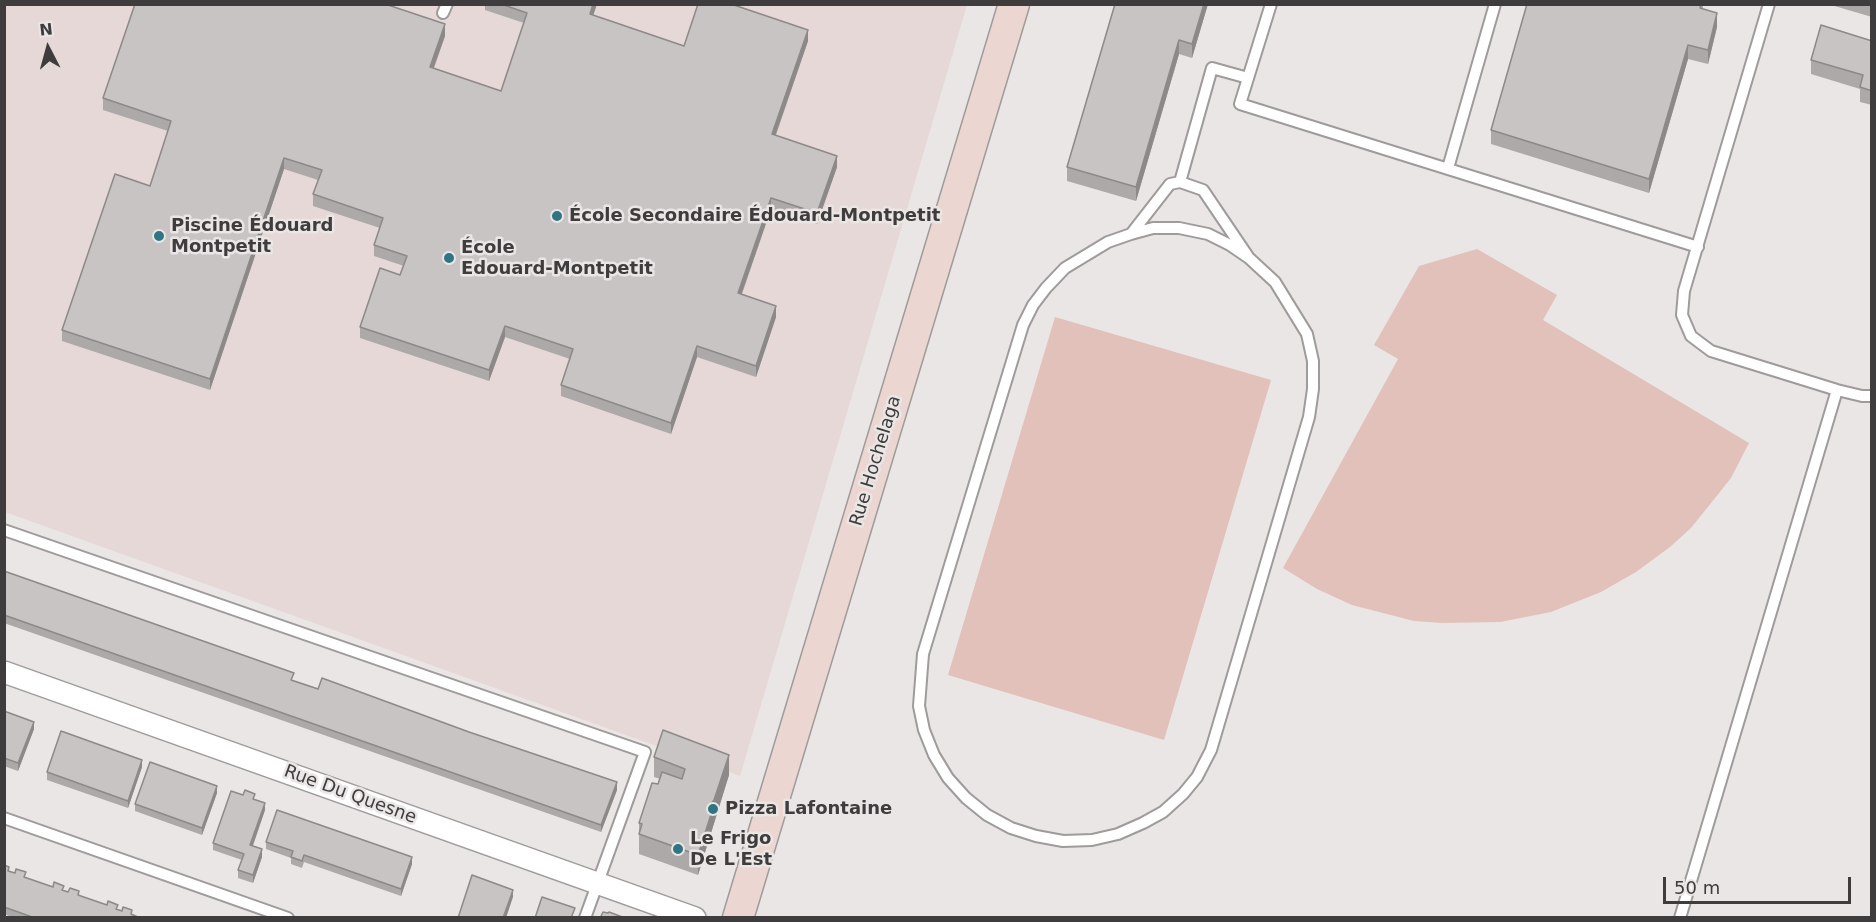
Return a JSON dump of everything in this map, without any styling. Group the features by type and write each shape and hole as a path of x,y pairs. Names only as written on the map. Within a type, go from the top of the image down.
{"main road":[{"name":"Rue Hochelaga","path":"738,918 1014,4"}],"street":[{"name":"Rue Du Quesne","path":"4,672 695,918"}],"lane":[{"path":"1271,4 1240,104 1698,247"},
{"path":"1448,168 1495,4"},
{"path":"1769,4 1684,291 1682,315 1691,336 1711,351 1838,390 1872,396"},
{"path":"1180,182 1212,68 1248,78"},
{"path":"1131,234 1170,184 1180,182 1203,190 1249,258"},
{"path":"1153,228 1179,228 1208,234 1249,258 1275,282 1307,334 1313,362 1314,389 1309,417 1210,750 1197,777 1183,794 1163,812 1143,823 1118,834 1092,840 1063,841 1011,828 980,809 960,791 934,755 924,730 919,706 923,654 1023,325 1033,305 1065,268 1087,253 1131,234 1153,228"},
{"path":"1680,918 1838,390"},
{"path":"4,530 645,752 585,918"},
{"path":"4,818 288,918"}],"shaded area":[{"name":"École Edouard-Montpetit","path":"4,5 967,5 740,776 5,512"},
{"path":"1477,249 1557,295 1543,320 1749,443 1731,478 1691,528 1636,572 1601,592 1551,612 1500,622 1414,621 1352,605 1317,589 1283,568 1398,359 1374,345 1419,266"},
{"path":"1055,317 1271,380 1164,740 948,675"}],"building":[{"name":"École Secondaire Édouard-Montpetit","path":"135,4 385,4 445,24 430,67 501,91 527,13 501,4 593,4 590,14 684,46 698,4 731,4 808,30 772,134 837,156 817,213 771,198 738,293 776,306 756,366 697,346 671,423 561,385 573,349 505,326 489,370 360,327 380,268 400,275 407,256 374,245 383,218 313,194 322,170 284,158 210,379 62,330 115,174 150,186 171,121 103,98"},
{"path":"1115,4 1204,4 1192,44 1179,40 1136,187 1067,167"},
{"path":"1527,4 1701,4 1700,8 1717,13 1708,50 1688,45 1649,179 1491,130"},
{"path":"1821,25 1872,41 1872,91 1860,87 1863,75 1811,60"},
{"path":"4,571 294,673 291,680 318,689 322,678 469,732 617,782 601,825 4,615"},
{"path":"4,711 34,722 18,763 4,758"},
{"path":"663,730 729,755 711,804 714,805 698,855 639,834 642,824 639,823 652,783 658,784 662,772 682,779 685,769 654,757"},
{"path":"61,731 142,760 128,801 47,772"},
{"path":"150,762 217,786 202,828 135,804"},
{"path":"245,790 255,794 253,799 265,803 250,845 262,849 253,875 238,870 244,854 213,843 231,791 243,795"},
{"path":"277,810 412,857 401,889 304,855 302,861 291,857 293,851 266,842"},
{"path":"4,865 9,867 8,871 15,873 16,869 26,872 24,877 53,887 54,882 64,886 62,890 68,892 70,888 79,891 78,895 107,905 108,901 118,905 116,909 122,911 123,907 132,910 131,914 140,918 35,918 4,907"},
{"path":"472,875 513,890 503,918 458,918"},
{"path":"542,897 575,908 571,918 535,918"},
{"path":"603,912 609,912 625,918 600,918"}],"place":[{"name":"École Secondaire Édouard-Montpetit","path":"557,216"},
{"name":"Piscine Édouard Montpetit","path":"159,236"},
{"name":"École Edouard-Montpetit","path":"449,258"},
{"name":"Pizza Lafontaine","path":"713,809"},
{"name":"Le Frigo De L'Est","path":"678,849"}]}
